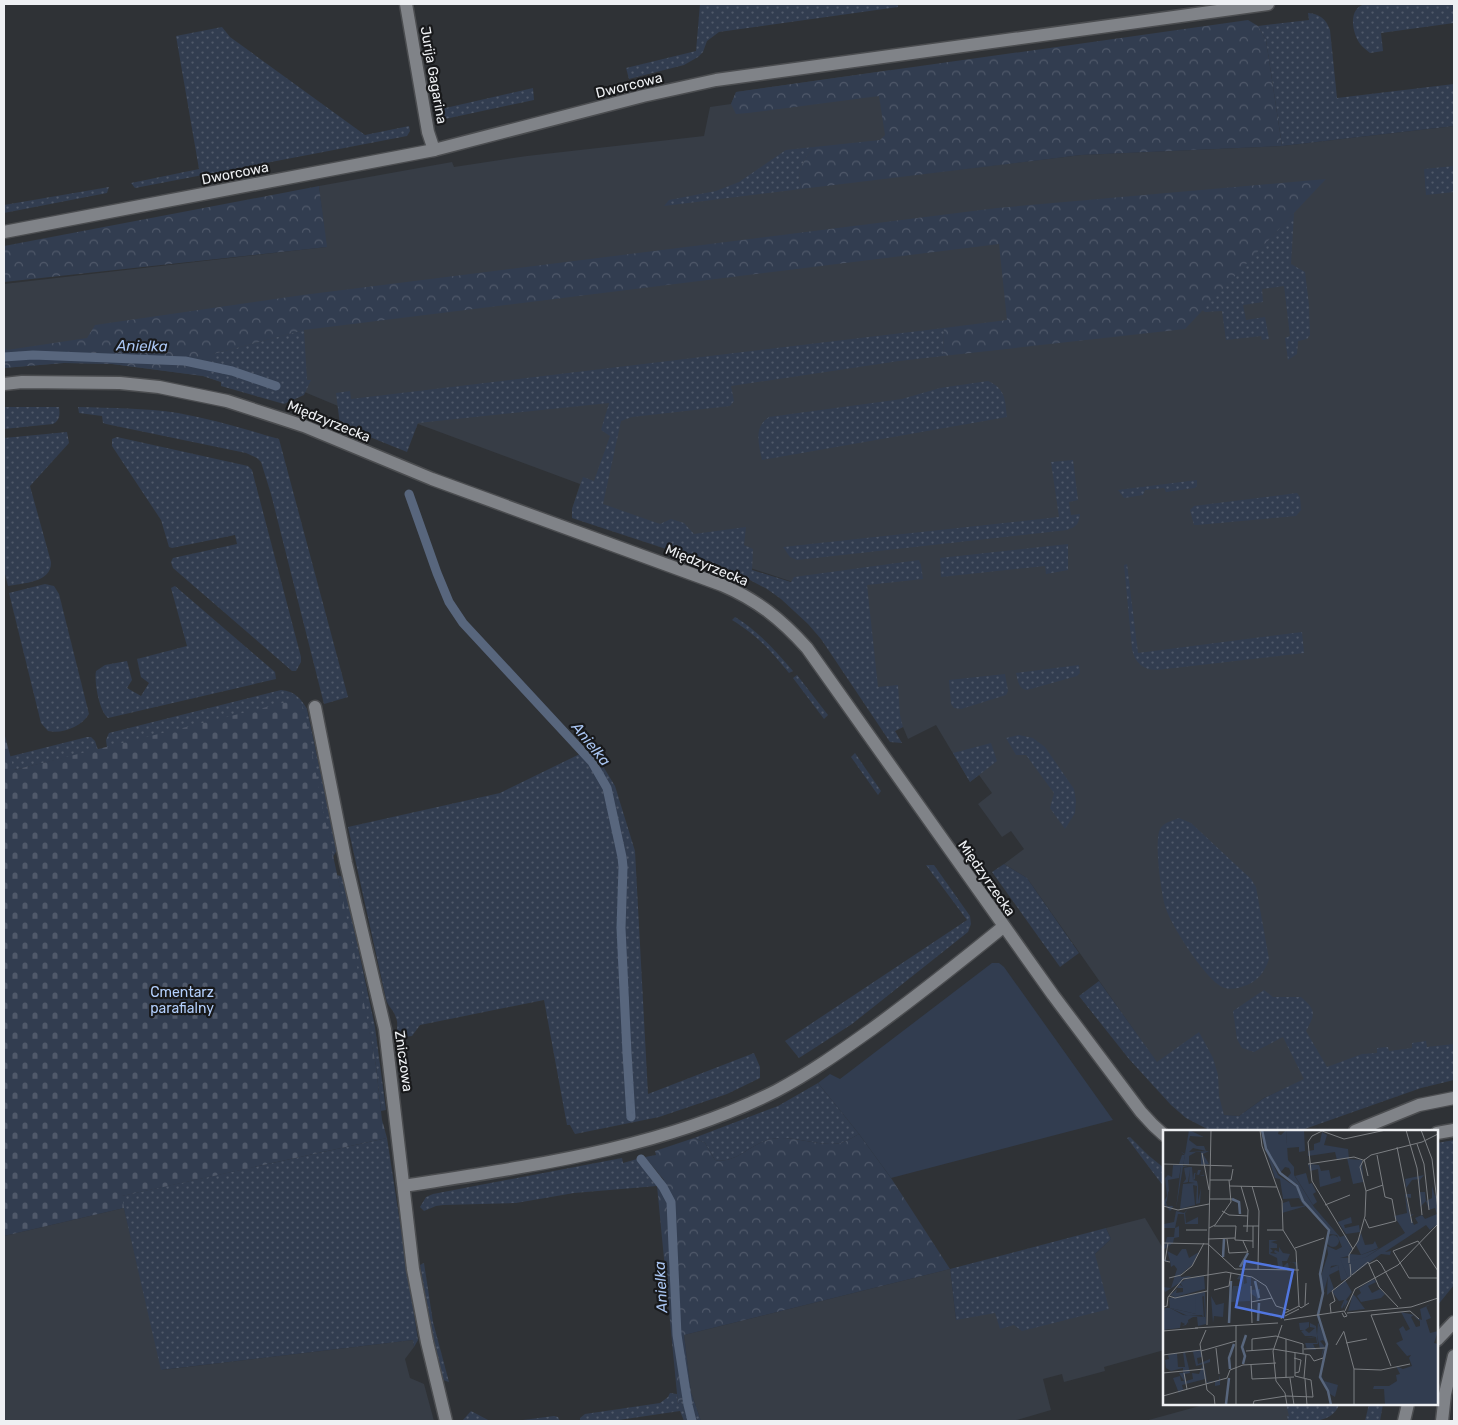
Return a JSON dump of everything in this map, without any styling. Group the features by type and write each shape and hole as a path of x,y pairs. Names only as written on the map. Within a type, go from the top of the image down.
{"street":[{"name":"Jurija Gagarina","path":"406,4 428,132 434,150"},
{"name":"Dworcowa","path":"4,232 434,150 643,96 716,80 1268,4"},
{"name":"Międzyrzecka","path":"4,384 22,382 120,383 167,388 235,404 304,426 432,479 722,585 757,602 785,624 807,648 1053,995 1141,1112 1163,1134"},
{"name":"Zniczowa","path":"315,707 346,863 385,1029 414,1268 422,1317 446,1421"},
{"path":"404,1186 542,1163 652,1139 732,1111 777,1090 834,1056 937,981 1004,927"},
{"path":"1357,1130 1419,1105 1454,1098"},
{"path":"1438,1133 1454,1130"},
{"path":"1438,1339 1454,1322"},
{"path":"1442,1421 1445,1394 1454,1356"},
{"path":"1404,1421 1408,1405"}],"shaded area":[{"path":"890,70 903,176 1081,155 1282,146 1454,126 1454,1049 1329,1069 1264,1098 1239,1116 1213,1115 1157,1063 1027,878 1004,864 1024,849 1011,831 1002,837 978,804 992,793 979,775 970,782 936,725 908,739 903,727 895,731 811,588 572,509 580,484 418,424 338,406 302,391 221,382 203,376 112,364 64,363 4,368 4,284 326,247 319,186 452,162 454,167 527,156 704,136 710,107 731,104 736,92"},
{"path":"124,1208 162,1370 413,1340 414,1347 405,1359 410,1378 424,1384 434,1421 4,1421 4,1236"},
{"path":"1145,1218 1163,1248 1163,1350 1104,1367 1105,1371 1064,1382 1062,1374 1043,1379 1051,1410 1013,1421 701,1421 691,1392 684,1335 950,1269 956,1320 1095,1254 1111,1239 1106,1228"},
{"path":"1203,1405 1286,1405 1290,1416 1287,1417 1288,1421 1145,1421"}],"green space":[{"path":"700,4 898,4 898,7 719,32 707,41 703,52 698,57 684,65 629,79 626,68 696,51"},
{"path":"1366,4 1454,4 1454,23 1381,33 1383,51 1370,53 1358,40 1353,21 1356,10"},
{"path":"1308,13 1322,18 1330,30 1337,98 1454,84 1454,126 1282,146 1266,40 1258,26 1309,20"},
{"path":"1248,20 1258,26 1266,40 1282,146 1081,155 801,189 800,171 806,157 814,147 880,140 885,135 879,96 736,114 731,104 736,92"},
{"path":"222,27 230,37 365,135 409,126 410,131 407,136 135,188 131,183 199,169 176,36"},
{"path":"533,88 534,100 445,119 441,109"},
{"path":"814,147 806,157 800,171 801,189 664,206 669,200 716,191 739,182 786,150"},
{"path":"1454,166 1454,192 1426,195 1424,169"},
{"path":"1326,179 1185,329 943,356 944,328 1007,320 999,244 304,330 213,354 203,376 112,364 64,363 4,368 4,347 7,350 87,338 95,325 303,295 997,208"},
{"path":"319,186 327,247 4,282 4,246"},
{"path":"109,187 107,193 4,213 4,205"},
{"path":"1294,213 1291,264 1305,272 1310,335 1307,339 1298,341 1297,354 1288,360 1285,338 1290,336 1284,286 1262,289 1263,302 1243,305 1246,320 1265,317 1269,339 1262,340 1261,336 1226,340 1222,311 1205,312 1202,310"},
{"path":"944,328 943,356 731,386 734,401 730,406 632,417 621,421 603,504 660,524 671,519 684,523 694,534 746,527 744,545 753,549 752,570 791,582 794,577 919,560 923,579 867,585 878,687 898,685 900,715 903,727 895,731 902,743 890,742 821,639 781,599 767,589 733,571 572,518 572,509 583,477 594,481 610,436 601,430 609,403 418,423 407,452 340,425 336,393 350,391 351,399"},
{"path":"304,330 307,380 311,380 304,395 284,404 221,386 221,382 203,376 207,360 213,354"},
{"path":"988,381 994,384 1004,396 1007,417 762,460 758,437 761,426 769,417 902,399 940,388"},
{"path":"4,407 59,407 59,415 57,421 53,424 4,429"},
{"path":"78,407 166,411 216,421 279,439 348,697 324,704 271,494 261,462 246,453 106,424 103,423 102,416 79,413"},
{"path":"67,432 69,443 30,486 51,562 50,569 47,574 36,581 8,586 4,570 4,438"},
{"path":"117,437 248,466 252,470 301,657 301,662 296,671 292,671 173,568 171,562 173,558 237,544 235,535 172,548 169,547 161,520 112,446 112,439"},
{"path":"1073,460 1078,500 1069,502 1071,515 1080,514 1076,525 1067,530 797,560 790,557 783,547 1059,517 1051,462"},
{"path":"1197,480 1195,488 1166,492 1164,488 1145,490 1143,495 1124,498 1118,490"},
{"path":"1297,493 1300,497 1301,510 1296,516 1194,525 1190,510 1194,506"},
{"path":"1068,544 1068,570 1046,574 1045,566 941,577 940,558"},
{"path":"1127,564 1138,653 1302,632 1304,653 1157,670 1148,669 1140,665 1132,649 1124,565"},
{"path":"45,584 54,586 59,594 89,714 86,719 71,729 53,732 48,731 41,723 9,593"},
{"path":"175,586 275,672 276,679 108,718 102,709 98,696 96,671 105,665 127,661 132,680 127,688 141,696 149,683 141,677 137,659 187,646 171,588"},
{"path":"735,617 773,648 793,671 789,673 763,644 732,620"},
{"path":"1079,665 1080,673 1077,676 1027,690 1020,686 1016,673"},
{"path":"1005,674 1008,691 1006,695 961,709 954,708 951,704 949,680"},
{"path":"797,675 828,715 824,719 793,678"},
{"path":"281,690 297,696 307,709 337,850 333,857 333,854 107,748 106,740 109,733"},
{"name":"Cmentarz parafialny","path":"299,699 304,710 323,810 355,956 376,1066 382,1120 387,1138 122,1196 124,1208 4,1236 4,736 14,770"},
{"path":"1019,735 1033,738 1045,747 1074,789 1075,813 1065,829 1050,808 1054,793 1026,755 1016,755 1006,738"},
{"path":"91,737 95,741 98,750 14,770 14,773 4,758"},
{"path":"991,743 997,761 970,782 953,753"},
{"path":"592,748 615,786 635,851 648,1094 754,1053 760,1067 760,1078 727,1094 659,1117 575,1134 570,1125 567,1125 544,1000 420,1025 412,1036 403,1037 397,1031 397,1020 386,999 348,827 500,793"},
{"path":"855,753 881,791 878,795 851,757"},
{"path":"1179,818 1191,823 1251,879 1256,887 1269,959 1260,976 1249,984 1230,989 1218,984 1209,976 1190,952 1168,915 1160,879 1158,835 1164,825"},
{"path":"1004,864 1027,878 1079,953 1060,967 992,872"},
{"path":"926,865 934,865 970,916 971,924 968,932 852,1024 799,1058 785,1041 967,920"},
{"path":"337,875 343,877 375,1027 386,1110 381,1111 376,1066"},
{"path":"992,963 999,963 1004,967 1113,1120 891,1178 818,1083 830,1074 840,1079"},
{"path":"1099,981 1157,1062 1199,1032 1213,1058 1218,1075 1219,1096 1224,1115 1239,1116 1264,1098 1304,1079 1283,1037 1254,1052 1242,1048 1237,1039 1233,1011 1264,990 1273,997 1301,997 1310,1006 1313,1016 1306,1031 1327,1067 1362,1054 1377,1053 1377,1048 1388,1047 1389,1051 1412,1048 1412,1043 1426,1041 1427,1047 1454,1044 1454,1080 1421,1088 1302,1130 1209,1130 1186,1118 1171,1105 1129,1059 1079,996"},
{"path":"818,1083 859,1134 841,1143 832,1144 777,1138 761,1142 736,1157 723,1160 715,1160 705,1143 694,1138 778,1106"},
{"path":"859,1134 891,1178 950,1269 684,1335 691,1392 678,1404 657,1186 664,1180 645,1157 656,1155 655,1151 694,1138 705,1143 715,1160 723,1160 736,1157 761,1142 777,1138 832,1144 841,1143"},
{"path":"1130,1137 1163,1167 1163,1186 1127,1138"},
{"path":"387,1138 418,1340 414,1347 413,1340 161,1370 121,1196"},
{"path":"1454,1140 1454,1285 1438,1305 1438,1143"},
{"path":"622,1158 623,1163 637,1159 657,1186 574,1193 516,1203 443,1205 424,1211 420,1207 426,1197 433,1194"},
{"path":"1106,1228 1111,1239 1095,1254 1109,1309 1022,1331 1014,1325 1000,1329 995,1313 956,1320 950,1269"},
{"path":"424,1263 433,1322 449,1382 443,1380 433,1338 420,1265"},
{"path":"691,1392 701,1421 684,1421 680,1411 612,1421 580,1421 580,1418 585,1414 660,1403 670,1393 677,1394 678,1404"},
{"path":"1286,1405 1339,1405 1330,1416 1324,1419 1288,1421 1287,1416 1289,1416"},
{"path":"1369,1405 1383,1405 1380,1421 1365,1421"},
{"path":"471,1411 490,1421 462,1421"},
{"path":"558,1417 560,1421 515,1421"}],"waterway":[{"name":"Anielka","path":"4,357 33,355 185,361 232,371 276,386"},
{"name":"Anielka","path":"409,494 449,602 463,623 592,762 607,788 623,867 621,928 631,1117"},
{"name":"Anielka","path":"641,1159 663,1187 671,1202 677,1335 692,1421"}]}
